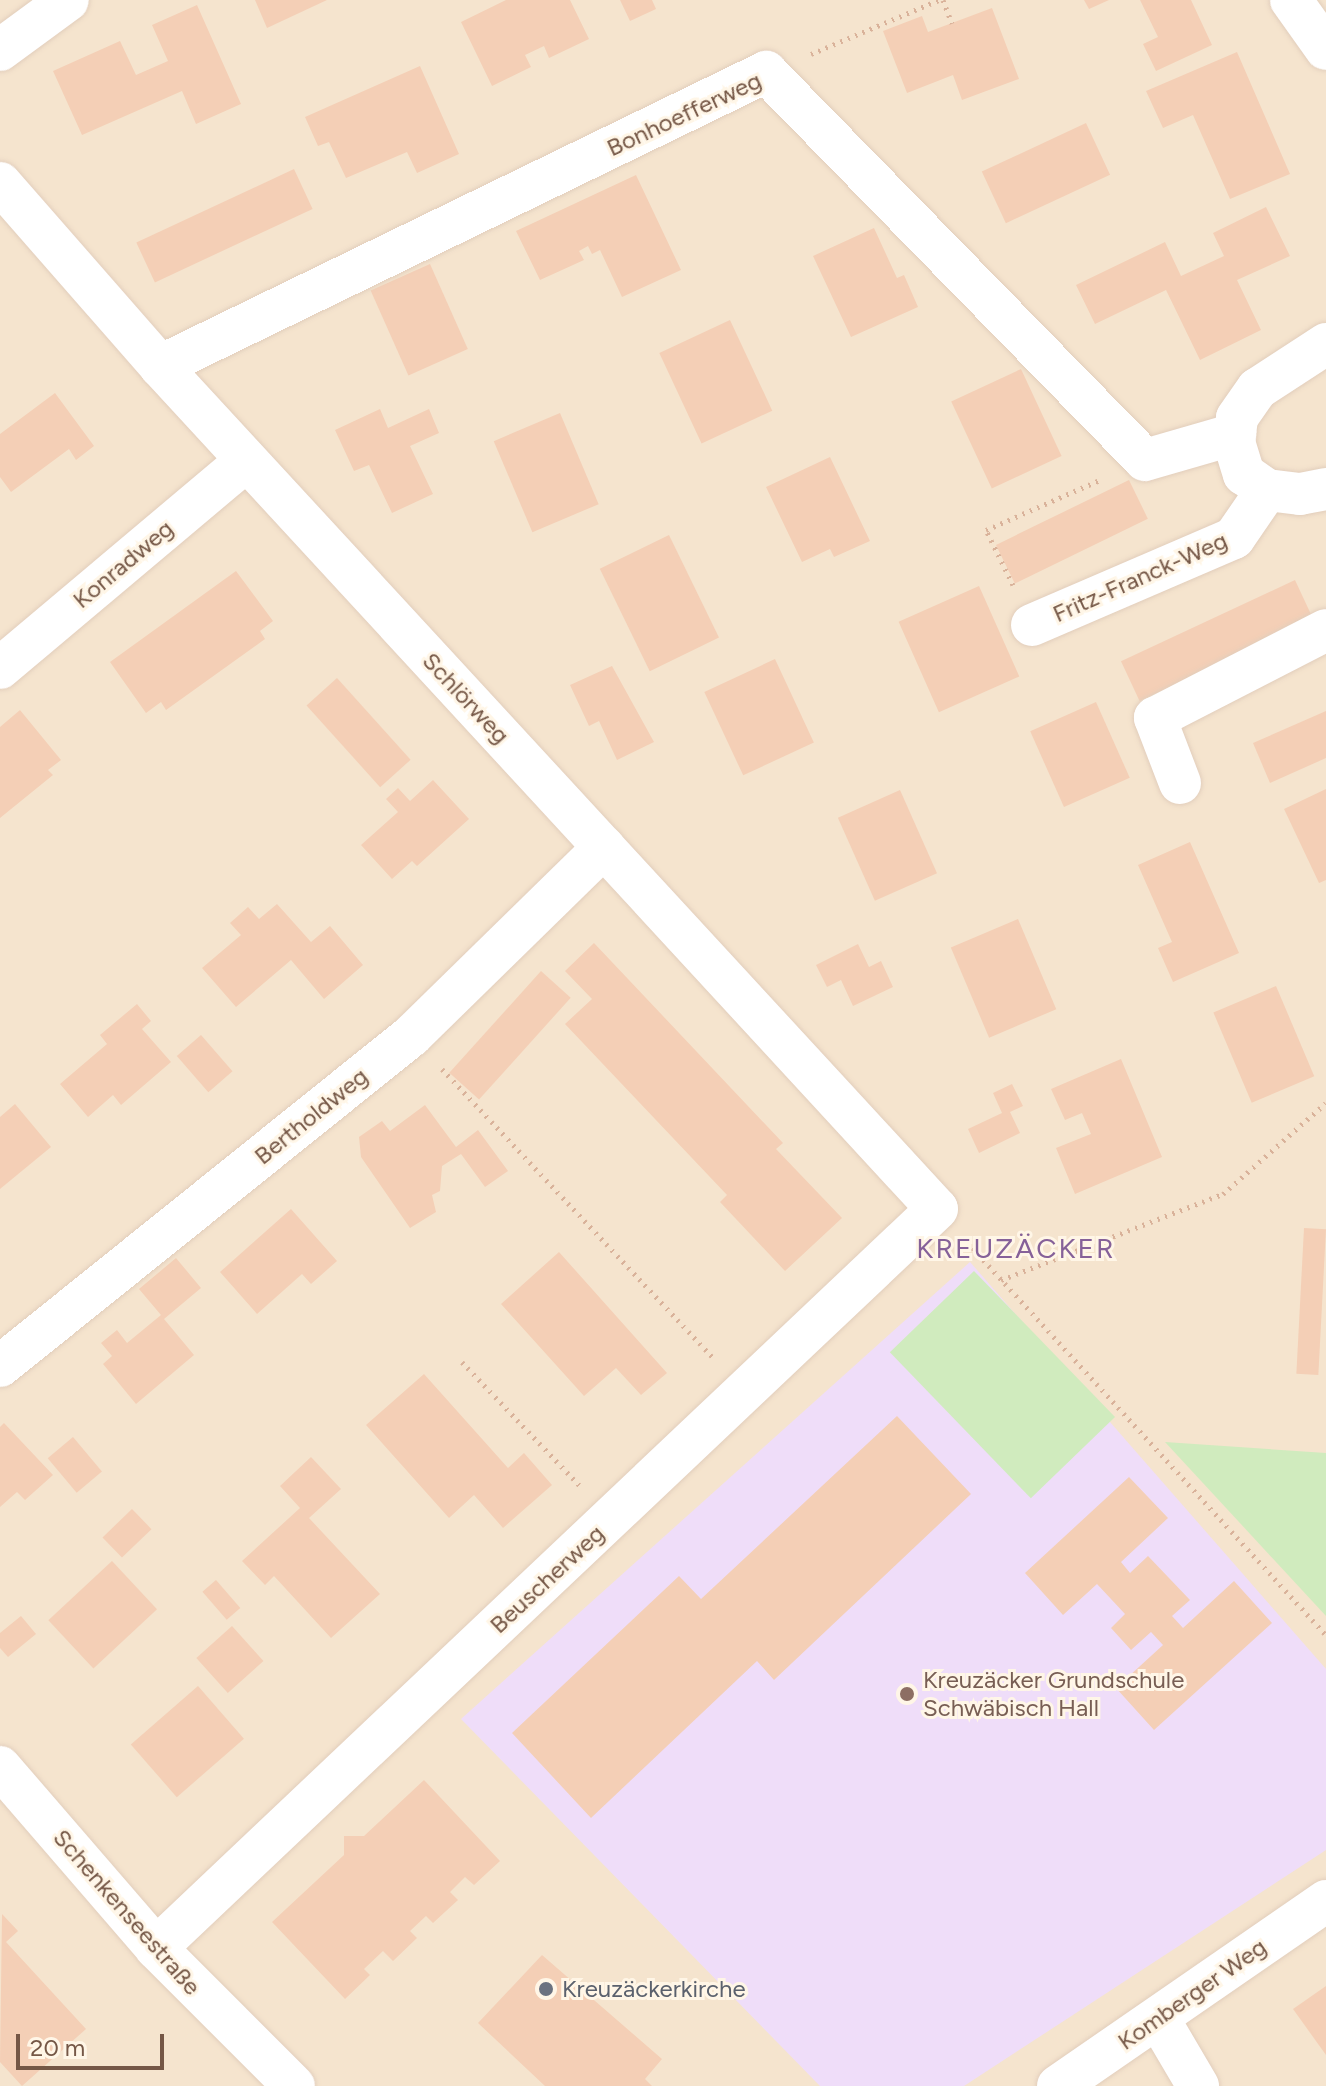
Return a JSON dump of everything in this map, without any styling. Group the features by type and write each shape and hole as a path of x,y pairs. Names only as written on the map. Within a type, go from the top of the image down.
{"street":[{"path":"0,50 68,0"},
{"path":"1291,0 1326,49"},
{"name":"Bonhoefferweg","path":"160,366 766,72 1145,460"},
{"name":"Schlörweg","path":"0,183 246,461 937,1209"},
{"path":"1326,344 1257,389 1237,418 1235,434 1244,474 1267,490 1326,489"},
{"path":"1145,460 1235,434"},
{"name":"Konradweg","path":"0,668 246,461"},
{"name":"Fritz-Franck-Weg","path":"1032,625 1234,538 1267,490"},
{"path":"1180,783 1155,718 1326,630"},
{"name":"Bertholdweg","path":"0,1366 411,1036 604,847"},
{"name":"Beuscherweg","path":"156,1948 937,1209"},
{"name":"Schenkenseestraße","path":"0,1767 156,1948 294,2086"},
{"name":"Komberger Weg","path":"1058,2086 1326,1901"},
{"path":"1158,2018 1198,2086"}],"path":[{"path":"766,72 941,0 952,23"},
{"name":"Fritz-Franck-Weg","path":"1032,625 986,530 1145,460"},
{"path":"411,1036 745,1392"},
{"path":"1001,1280 1223,1194 1326,1103"},
{"path":"937,1209 1326,1635"},
{"path":"462,1362 611,1519"}],"shaded area":[{"path":"0,0 1326,0 1326,2086 0,2086"},
{"name":"Kreuzäcker Grundschule Schwäbisch Hall","path":"970,1262 1326,1669 1326,1850 964,2086 820,2086 461,1719"}],"green space":[{"path":"974,1271 1115,1417 1031,1498 890,1352"},
{"path":"1165,1442 1326,1453 1326,1616"}],"building":[{"path":"255,0 327,0 267,28"},
{"path":"506,0 570,0 589,39 549,58 544,46 525,55 531,67 492,86 461,22"},
{"path":"620,0 652,0 656,9 630,21"},
{"path":"1084,0 1109,0 1089,9"},
{"path":"1140,0 1191,0 1212,45 1156,71 1143,44 1158,37"},
{"path":"197,5 241,104 196,124 182,91 82,135 53,71 120,41 136,75 168,61 152,25"},
{"path":"992,8 1019,79 962,100 953,75 907,93 883,31 922,16 928,32"},
{"path":"1237,52 1290,174 1230,199 1193,115 1163,128 1146,91"},
{"path":"420,66 459,154 417,173 407,152 346,178 329,142 318,146 305,117"},
{"path":"1086,123 1110,175 1006,223 982,172"},
{"path":"294,169 313,209 155,282 136,243"},
{"path":"636,175 681,270 622,297 600,250 592,254 588,246 579,251 584,260 540,280 516,231"},
{"path":"1266,207 1290,256 1237,280 1261,330 1200,360 1166,290 1095,324 1076,285 1165,242 1181,276 1224,256 1213,233"},
{"path":"874,228 897,278 904,275 918,307 851,337 813,256"},
{"path":"430,264 468,349 408,375 371,290"},
{"path":"730,320 772,411 702,444 659,353"},
{"path":"1021,369 1062,456 992,489 951,402"},
{"path":"55,393 94,446 76,460 69,449 11,492 0,477 0,434"},
{"path":"380,409 388,428 429,409 439,433 410,446 433,494 392,513 369,465 354,471 335,430"},
{"path":"560,413 599,504 532,532 494,441"},
{"path":"830,457 870,541 834,557 830,549 802,562 766,487"},
{"path":"1129,480 1148,519 1015,584 996,545"},
{"path":"669,535 719,637 650,671 600,569"},
{"path":"236,571 273,621 260,631 265,639 166,710 161,702 146,713 110,662"},
{"path":"1295,580 1314,620 1140,701 1121,661"},
{"path":"979,586 1019,676 939,712 899,622"},
{"path":"775,659 814,742 743,775 704,692"},
{"path":"612,666 654,742 617,760 599,721 589,726 570,685"},
{"path":"337,678 411,760 380,787 307,705"},
{"path":"1096,702 1130,778 1064,807 1030,731"},
{"path":"20,710 61,760 48,770 53,775 0,818 0,727"},
{"path":"1326,711 1326,758 1270,783 1253,743"},
{"path":"433,780 469,819 417,866 412,861 392,879 361,845 398,812 386,799 398,788 410,801"},
{"path":"1326,789 1326,880 1319,883 1284,809"},
{"path":"900,790 937,873 875,901 838,818"},
{"path":"1190,842 1239,953 1173,982 1158,948 1172,942 1138,865"},
{"path":"277,904 311,942 330,926 363,965 324,999 291,960 236,1007 202,968 241,935 230,923 248,907 259,919"},
{"path":"1018,919 1056,1009 989,1038 951,948"},
{"path":"594,943 783,1143 776,1149 842,1218 785,1271 720,1202 727,1195 565,1024 592,999 565,971"},
{"path":"858,944 869,967 881,961 893,987 853,1006 841,980 827,987 816,965"},
{"path":"541,971 571,998 479,1100 449,1073"},
{"path":"1276,986 1314,1076 1252,1103 1213,1013"},
{"path":"137,1004 151,1021 142,1029 171,1062 121,1105 113,1095 88,1117 60,1084 107,1044 100,1035"},
{"path":"201,1035 232,1071 208,1092 177,1056"},
{"path":"1121,1059 1162,1157 1075,1194 1056,1148 1091,1134 1082,1113 1065,1120 1051,1089"},
{"path":"1012,1084 1023,1106 1010,1112 1020,1133 979,1153 968,1129 1002,1113 993,1093"},
{"path":"15,1104 51,1147 0,1189 0,1117"},
{"path":"425,1105 456,1147 478,1130 508,1171 485,1187 461,1154 442,1166 440,1191 432,1195 436,1212 410,1228 361,1157 359,1137 382,1121 390,1131"},
{"path":"291,1209 337,1261 311,1284 302,1274 257,1314 220,1272"},
{"path":"1304,1228 1326,1229 1318,1375 1296,1374"},
{"path":"559,1252 667,1373 641,1395 616,1368 584,1396 501,1304"},
{"path":"176,1258 201,1288 164,1319 194,1355 136,1404 103,1364 112,1356 101,1343 117,1330 127,1343 161,1315 139,1289"},
{"path":"424,1374 508,1468 524,1453 552,1485 503,1528 474,1495 449,1518 366,1425"},
{"path":"897,1416 971,1494 774,1680 757,1661 591,1818 512,1733 679,1576 701,1599"},
{"path":"4,1423 53,1475 25,1500 17,1492 0,1507 0,1427"},
{"path":"73,1437 102,1471 77,1493 48,1458"},
{"path":"311,1457 341,1489 309,1518 380,1594 331,1638 274,1576 265,1585 242,1561 300,1508 280,1486"},
{"path":"1129,1477 1168,1518 1121,1562 1130,1573 1148,1556 1190,1600 1172,1616 1183,1628 1234,1581 1272,1623 1154,1730 1116,1688 1163,1645 1151,1632 1131,1650 1111,1628 1125,1614 1097,1584 1063,1615 1025,1573"},
{"path":"132,1509 151,1529 122,1558 103,1537"},
{"path":"112,1561 157,1609 93,1669 48,1620"},
{"path":"216,1580 240,1608 227,1620 202,1592"},
{"path":"21,1616 36,1634 8,1657 0,1648 0,1633"},
{"path":"232,1626 263,1661 228,1693 196,1658"},
{"path":"198,1686 244,1739 177,1797 131,1744"},
{"path":"424,1780 500,1861 474,1885 465,1877 450,1892 458,1900 433,1923 426,1916 410,1931 417,1938 393,1961 383,1951 364,1969 370,1975 345,1999 272,1922 344,1855 344,1836 364,1836"},
{"path":"2,1914 18,1931 6,1942 86,2029 22,2086 0,2062"},
{"name":"Kreuzäckerkirche","path":"542,1955 662,2059 645,2079 652,2086 545,2086 478,2023"},
{"path":"1326,1986 1326,2055 1293,2009"}],"place":[{"name":"Kreuzäcker Grundschule Schwäbisch Hall","path":"907,1694"},
{"name":"Kreuzäckerkirche","path":"546,1989"}],"district":[{"name":"KREUZÄCKER","path":"1016,1248"}]}
